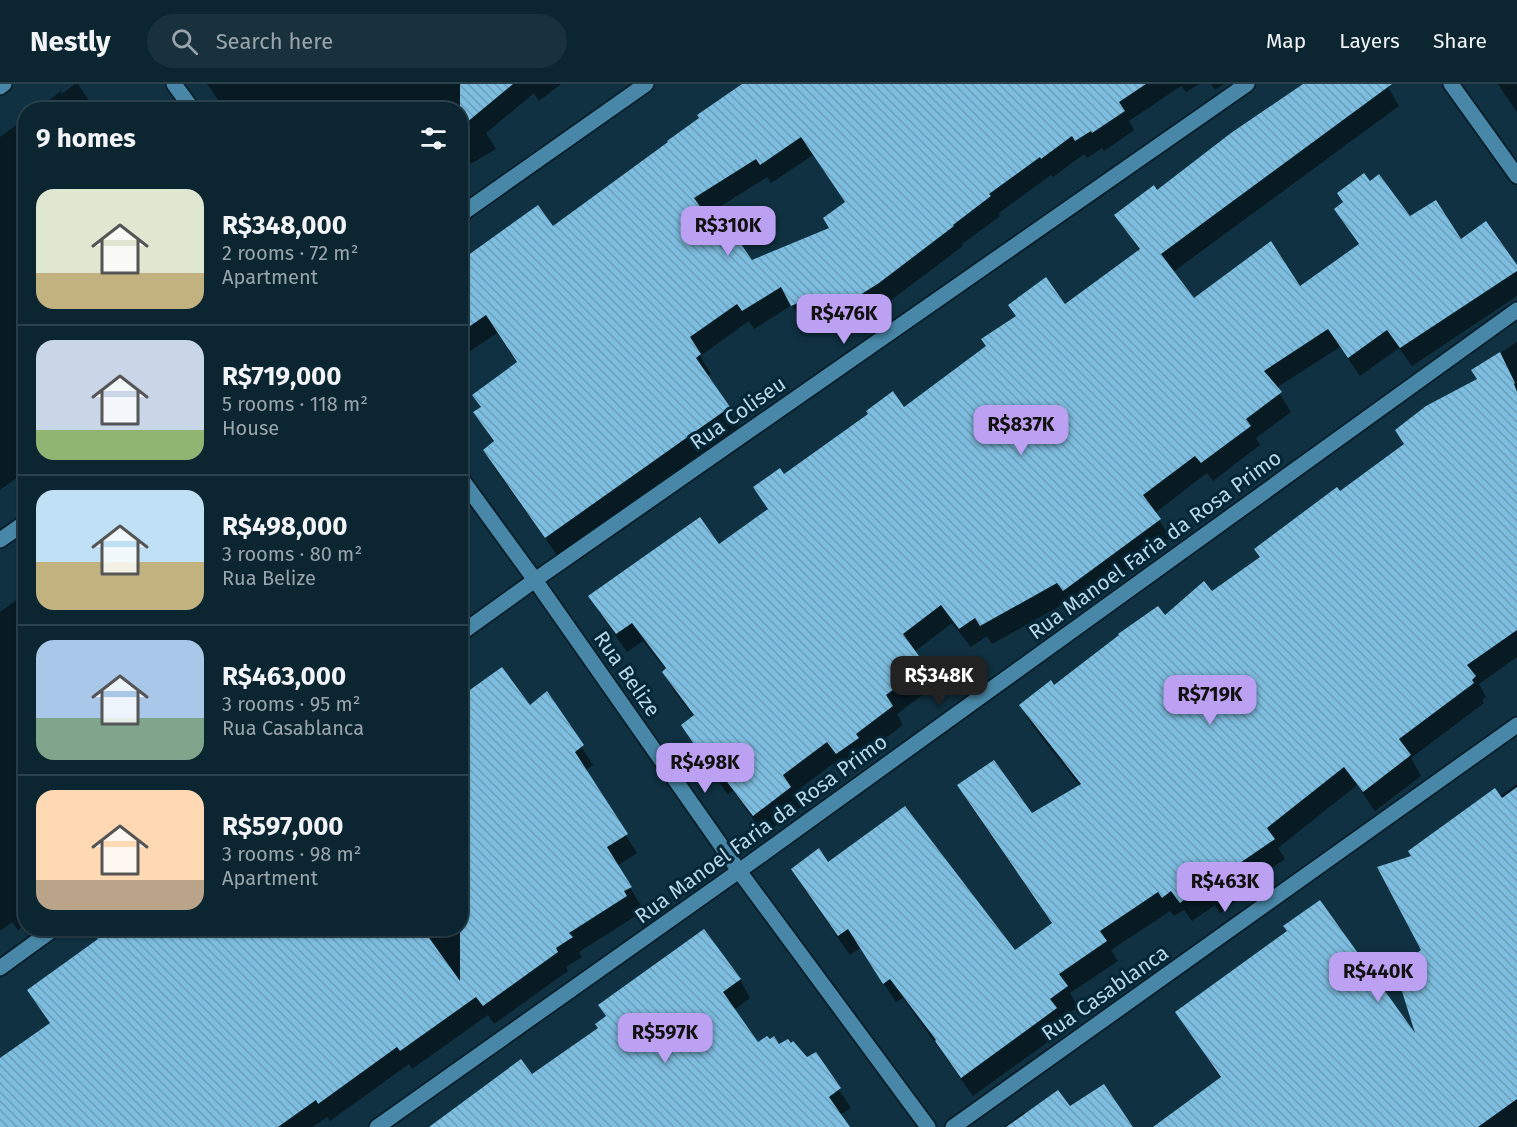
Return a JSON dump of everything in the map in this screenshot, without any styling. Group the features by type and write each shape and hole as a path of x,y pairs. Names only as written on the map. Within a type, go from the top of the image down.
{"street":[{"path":"0,87 4,84"},
{"path":"174,84 187,102"},
{"path":"468,209 646,84"},
{"name":"Rua Coliseu","path":"468,628 1247,84"},
{"path":"1451,84 1517,176"},
{"name":"Rua Manoel Faria da Rosa Primo","path":"377,1127 740,872 1517,310"},
{"name":"Rua Belize","path":"468,488 740,872 928,1127"},
{"path":"0,540 18,528"},
{"name":"Rua Casablanca","path":"952,1127 1517,725"},
{"path":"0,968 44,936"}],"building":[{"path":"460,84 513,84 468,121 468,102 460,102"},
{"path":"742,84 1146,84 1119,102 1125,111 1092,133 1091,131 1075,141 1072,136 1041,159 1040,157 989,194 991,196 954,226 879,283 841,307 834,296 810,308 805,300 791,306 781,287 742,311 737,304 690,337 701,354 696,358 730,407 545,538 483,450 494,441 473,412 481,407 472,395 517,362 486,315 468,327 468,255 538,205 553,226 699,118 697,115","holes":["801,137 845,202 823,218 829,228 752,260 734,234 721,236 694,198 756,159 760,165"]},
{"path":"1303,84 1392,84 1161,254 1194,298 1271,241 1300,286 1359,244 1334,209 1343,202 1337,193 1364,173 1370,181 1379,174 1410,216 1436,200 1461,239 1486,221 1517,265 1517,271 1400,348 1387,330 1348,358 1328,329 1264,371 1282,392 1246,419 1251,426 1201,463 1195,456 1143,495 1161,519 1063,591 1057,583 980,626 975,618 959,629 941,605 903,634 924,667 886,695 893,706 856,734 859,738 836,754 827,742 783,775 791,787 753,816 721,774 716,777 681,725 694,715 662,672 666,668 632,623 616,634 588,596 700,517 719,544 768,509 753,487 780,468 784,474 868,414 866,411 893,391 904,407 986,346 981,339 1016,316 1008,305 1046,277 1065,304 1140,249 1114,215 1154,185 1157,190 1231,133"},
{"path":"1500,352 1517,392 1517,630 1467,665 1476,676 1472,680 1474,683 1399,739 1411,755 1363,792 1344,767 1267,828 1275,839 1237,865 1240,870 1208,894 1203,886 1180,903 1171,891 1162,898 1158,892 1100,931 1107,941 1059,974 1068,986 1050,999 1057,1008 961,1078 936,1040 890,979 883,984 848,929 838,936 791,869 819,848 828,862 905,806 1015,950 1052,923 957,785 994,760 1032,813 1081,784 1019,705 1051,680 1054,685 1118,634 1158,606 1165,615 1204,581 1212,591 1260,557 1254,549 1337,487 1340,491 1404,444 1395,430 1426,406 1477,379 1471,370"},
{"path":"502,667 530,705 547,691 584,745 575,752 628,834 607,847 632,887 624,891 627,896 569,933 573,937 556,948 558,952 483,1006 476,997 400,1051 397,1047 318,1104 316,1100 278,1127 0,1127 0,1058 50,1023 27,990 98,939 96,936 428,936 460,981 460,936 468,936 468,691"},
{"path":"1517,787 1517,1099 1478,1127 1153,1127 1221,1077 1175,1012 1287,931 1283,926 1320,900 1415,1033 1395,969 1421,950 1377,867 1411,856 1408,851 1495,788 1502,798"},
{"path":"704,929 741,979 723,992 758,1042 767,1036 770,1039 774,1036 779,1044 788,1039 791,1043 793,1041 807,1057 816,1052 841,1088 829,1097 850,1127 429,1127 521,1059 532,1074 598,1028 595,1024 606,1016 598,1005"},
{"path":"1104,1084 1133,1127 1006,1127 1058,1090 1070,1106"}]}
